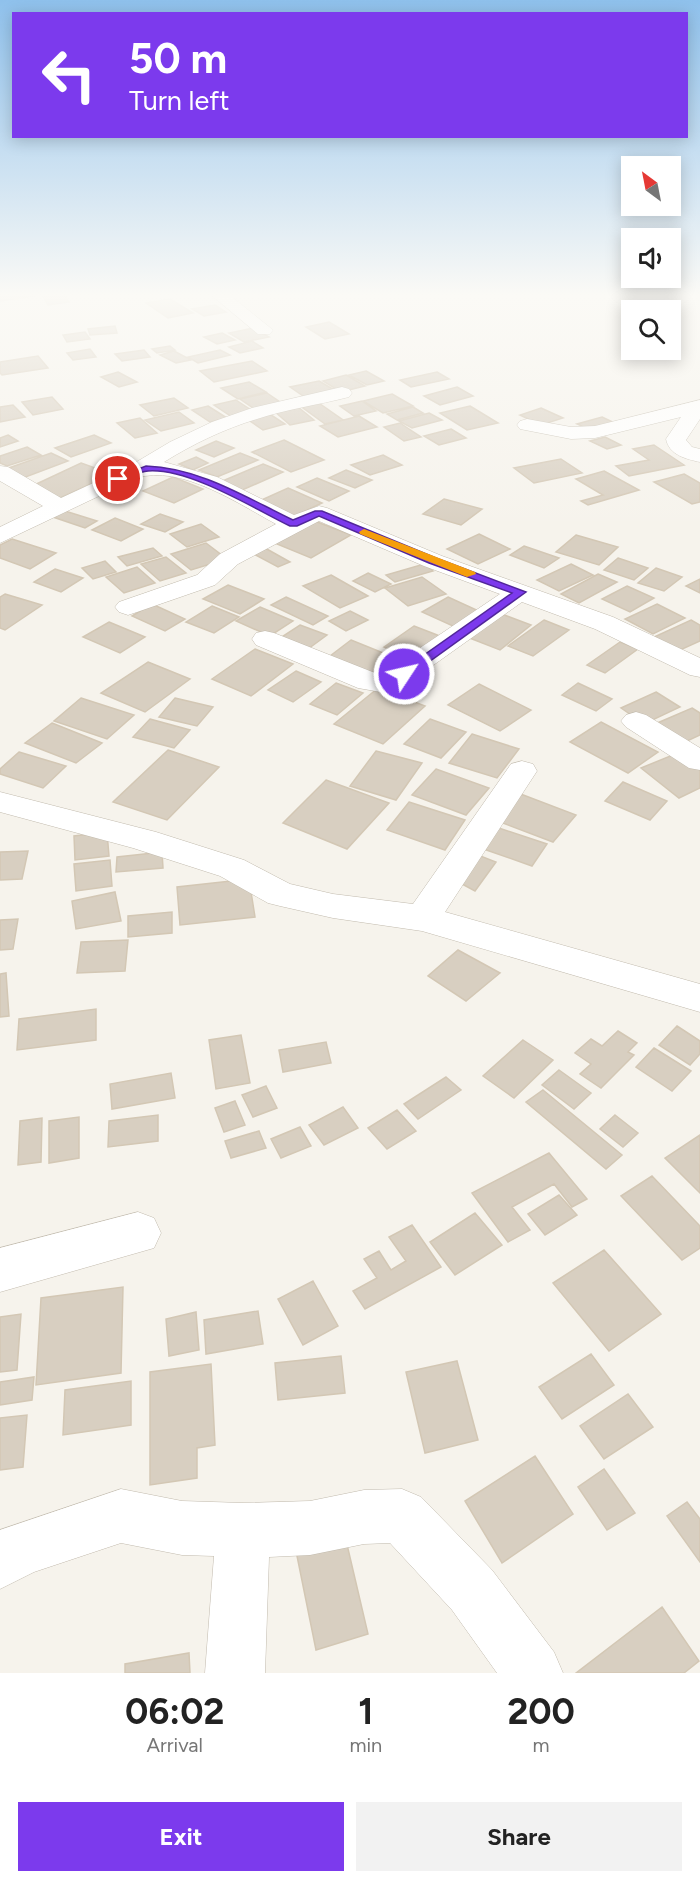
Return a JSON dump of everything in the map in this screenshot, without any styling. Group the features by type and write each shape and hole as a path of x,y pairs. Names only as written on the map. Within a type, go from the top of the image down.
{"street":[{"path":"0,536 32,518 137,470 171,448 222,424 249,415 342,393"},
{"path":"527,425 570,433 595,432 696,407"},
{"path":"696,407 687,426 676,439 677,444 684,451 700,456"},
{"path":"137,470 158,468 204,480 293,524"},
{"path":"0,472 59,506"},
{"path":"128,608 206,580 229,560 293,524 319,513 433,561 604,623 700,669"},
{"path":"265,639 368,682 381,684 404,674 520,592"},
{"path":"636,721 700,761"},
{"path":"422,918 522,771"},
{"path":"0,802 144,840 232,868 280,894 333,906 422,918 700,998"},
{"path":"0,1270 138,1233"},
{"path":"0,1561 21,1549 121,1516 182,1528 243,1530 310,1528 364,1517 402,1516 472,1590 533,1673"},
{"path":"235,1673 243,1530"}],"building":[{"path":"0,371 28,371 2,375"},
{"path":"200,371 267,371 214,382"},
{"path":"366,371 384,381 367,385 349,375"},
{"path":"118,372 137,382 119,387 101,377"},
{"path":"437,372 449,379 411,387 400,380"},
{"path":"346,375 365,386 341,392 323,381"},
{"path":"319,381 336,391 306,398 290,387"},
{"path":"249,382 266,392 238,399 221,388"},
{"path":"457,387 473,396 440,405 424,396"},
{"path":"267,393 283,404 256,410 240,399"},
{"path":"392,394 413,406 383,413 363,401"},
{"path":"52,397 63,409 33,415 22,402"},
{"path":"174,398 188,408 154,416 140,405"},
{"path":"236,400 254,412 232,417 214,405"},
{"path":"316,401 343,420 325,424 299,405"},
{"path":"362,401 376,411 354,416 340,406"},
{"path":"13,405 25,417 0,422 0,407"},
{"path":"208,406 227,418 210,422 192,410"},
{"path":"470,406 498,423 467,430 440,413"},
{"path":"298,407 314,420 290,425 274,411"},
{"path":"413,407 423,413 397,420 387,414"},
{"path":"541,408 563,418 541,425 520,415"},
{"path":"179,412 194,423 161,431 145,420"},
{"path":"268,413 285,424 263,430 247,419"},
{"path":"429,413 442,420 412,428 399,421"},
{"path":"359,416 377,427 338,437 320,426"},
{"path":"602,417 617,424 593,431 577,424"},
{"path":"140,418 157,433 135,438 117,423"},
{"path":"400,423 421,437 404,441 384,427"},
{"path":"451,429 466,438 439,445 424,436"},
{"path":"8,435 18,441 0,447 0,438"},
{"path":"94,435 111,443 71,457 55,448"},
{"path":"605,437 621,445 607,449 590,441"},
{"path":"284,440 324,460 291,472 252,452"},
{"path":"216,441 234,448 214,457 196,450"},
{"path":"654,445 684,465 629,476 616,466 649,460 633,449"},
{"path":"27,447 41,455 7,466 0,463 0,456"},
{"path":"51,453 68,461 23,478 6,469"},
{"path":"240,453 258,460 217,477 199,470"},
{"path":"383,455 402,465 370,475 351,465"},
{"path":"196,457 208,463 193,470 179,464"},
{"path":"561,459 582,473 534,483 514,468"},
{"path":"81,463 112,474 60,498 30,487"},
{"path":"263,464 283,472 240,491 220,482"},
{"path":"346,470 372,480 355,488 329,478"},
{"path":"604,471 639,490 588,505 581,501 603,495 576,479"},
{"path":"684,474 700,483 700,502 692,504 654,482"},
{"path":"173,477 203,489 174,503 143,491"},
{"path":"317,478 349,491 329,501 297,487"},
{"path":"288,488 322,503 292,517 257,502"},
{"path":"444,499 482,509 461,525 423,514"},
{"path":"65,511 97,521 85,528 53,517"},
{"path":"160,514 183,522 165,532 141,524"},
{"path":"115,518 143,529 121,541 92,530"},
{"path":"312,520 351,535 311,558 272,542"},
{"path":"201,524 219,537 187,547 170,534"},
{"path":"479,534 510,549 478,564 447,549"},
{"path":"576,535 618,547 599,565 556,552"},
{"path":"12,539 56,553 30,569 0,558 0,545"},
{"path":"206,543 227,559 191,570 171,554"},
{"path":"524,546 559,558 544,568 510,555"},
{"path":"153,548 162,556 127,566 118,557"},
{"path":"265,548 290,562 278,567 252,553"},
{"path":"166,557 186,573 160,581 141,564"},
{"path":"618,558 648,568 634,580 604,570"},
{"path":"105,561 116,572 93,579 82,568"},
{"path":"424,564 433,571 395,582 386,575"},
{"path":"571,564 593,575 559,591 537,580"},
{"path":"137,567 155,583 124,593 106,577"},
{"path":"656,568 682,577 664,591 638,583"},
{"path":"55,569 83,578 61,592 34,582"},
{"path":"368,573 391,584 375,592 353,581"},
{"path":"598,574 617,582 579,603 561,594"},
{"path":"331,575 368,596 340,608 303,586"},
{"path":"422,577 446,594 408,606 385,588"},
{"path":"700,579 700,593 686,586"},
{"path":"228,585 264,599 240,614 203,599"},
{"path":"627,586 654,598 630,612 602,599"},
{"path":"5,594 42,605 5,630 0,628 0,597"},
{"path":"286,597 328,616 313,625 271,605"},
{"path":"448,597 481,612 455,627 422,612"},
{"path":"152,604 185,619 165,631 132,616"},
{"path":"657,604 685,618 653,634 625,619"},
{"path":"212,606 239,617 214,633 186,622"},
{"path":"260,607 293,621 270,636 236,621"},
{"path":"350,611 368,620 346,631 329,621"},
{"path":"499,613 531,625 500,650 467,637"},
{"path":"544,620 569,630 533,656 508,646"},
{"path":"691,620 700,625 700,641 678,651 654,637"},
{"path":"109,622 145,637 120,653 83,637"},
{"path":"300,625 327,635 308,649 280,638"},
{"path":"414,626 445,638 415,660 384,647"},
{"path":"351,640 403,661 382,677 330,656"},
{"path":"620,642 638,649 605,673 587,665"},
{"path":"255,649 293,664 251,696 212,679"},
{"path":"148,662 190,679 145,712 101,693"},
{"path":"296,671 321,682 293,702 268,690"},
{"path":"336,683 363,693 337,715 310,704"},
{"path":"578,683 612,699 596,711 562,695"},
{"path":"479,684 531,710 500,731 448,705"},
{"path":"378,688 425,706 383,744 334,724"},
{"path":"656,692 680,707 644,724 621,708"},
{"path":"81,698 134,715 107,739 54,721"},
{"path":"175,698 213,707 197,726 159,717"},
{"path":"692,708 700,713 700,735 683,743 655,724"},
{"path":"150,719 190,730 174,748 133,737"},
{"path":"430,719 466,732 441,758 404,744"},
{"path":"601,722 658,752 628,773 570,742"},
{"path":"52,723 102,743 76,763 25,743"},
{"path":"472,734 519,749 497,778 449,763"},
{"path":"168,750 219,767 167,820 113,802"},
{"path":"376,751 422,763 396,800 350,786"},
{"path":"19,752 66,766 43,788 0,774 0,769"},
{"path":"680,752 700,766 700,788 679,798 641,768"},
{"path":"436,769 489,788 466,815 412,795"},
{"path":"326,780 389,803 347,849 283,823"},
{"path":"623,782 667,801 650,820 605,801"},
{"path":"518,793 576,815 553,842 495,820"},
{"path":"409,802 465,820 445,850 387,830"},
{"path":"490,825 547,844 532,866 475,846"},
{"path":"107,832 109,856 75,860 74,836"},
{"path":"28,851 22,879 0,880 0,852"},
{"path":"162,852 163,868 116,872 117,857"},
{"path":"470,852 496,862 475,891 449,877"},
{"path":"110,860 112,886 76,891 74,864"},
{"path":"249,879 255,917 180,925 177,887"},
{"path":"115,892 121,921 76,929 72,901"},
{"path":"172,912 172,933 128,937 128,916"},
{"path":"18,919 13,949 0,950 0,920"},
{"path":"128,940 125,971 77,973 81,942"},
{"path":"458,950 500,973 466,1001 428,976"},
{"path":"6,973 9,1016 0,1017 0,974"},
{"path":"96,1009 96,1040 17,1050 19,1019"},
{"path":"677,1026 700,1041 700,1054 690,1065 659,1045"},
{"path":"618,1031 637,1043 628,1052 634,1055 601,1088 580,1074 591,1064 575,1053 591,1039 602,1046"},
{"path":"241,1035 250,1083 216,1089 209,1040"},
{"path":"523,1040 553,1060 514,1098 483,1076"},
{"path":"326,1042 331,1063 283,1072 279,1050"},
{"path":"654,1048 691,1071 672,1091 636,1067"},
{"path":"559,1070 591,1093 574,1109 542,1085"},
{"path":"171,1073 175,1098 112,1109 110,1084"},
{"path":"446,1077 461,1090 418,1119 404,1104"},
{"path":"266,1086 277,1108 253,1117 242,1095"},
{"path":"543,1090 622,1155 606,1169 526,1102"},
{"path":"235,1101 245,1125 224,1132 215,1108"},
{"path":"343,1107 358,1128 324,1145 309,1125"},
{"path":"397,1110 416,1131 387,1149 368,1128"},
{"path":"158,1115 158,1141 108,1147 109,1121"},
{"path":"615,1115 638,1133 623,1147 600,1129"},
{"path":"79,1117 79,1158 49,1163 49,1121"},
{"path":"42,1118 41,1162 18,1165 20,1121"},
{"path":"300,1127 311,1146 281,1158 271,1139"},
{"path":"259,1131 266,1148 231,1158 225,1141"},
{"path":"700,1135 700,1193 665,1158"},
{"path":"549,1153 587,1199 572,1207 554,1184 512,1207 530,1230 508,1242 472,1193"},
{"path":"652,1176 700,1226 700,1248 682,1260 621,1196"},
{"path":"559,1195 577,1215 545,1235 528,1214"},
{"path":"475,1213 502,1245 455,1275 430,1242"},
{"path":"412,1225 441,1267 365,1309 353,1291 377,1278 364,1259 379,1251 391,1270 406,1261 389,1237"},
{"path":"604,1250 661,1314 609,1351 553,1283"},
{"path":"313,1281 338,1326 303,1345 278,1299"},
{"path":"123,1287 121,1373 36,1385 41,1298"},
{"path":"258,1311 263,1344 206,1354 204,1320"},
{"path":"196,1312 199,1350 169,1356 166,1319"},
{"path":"21,1314 17,1370 0,1372 0,1317"},
{"path":"591,1354 614,1385 562,1419 539,1387"},
{"path":"341,1356 345,1393 278,1400 275,1363"},
{"path":"457,1361 478,1440 425,1453 406,1372"},
{"path":"211,1364 215,1445 197,1448 197,1478 150,1485 150,1372"},
{"path":"34,1377 32,1400 0,1405 0,1382"},
{"path":"131,1381 131,1425 63,1435 65,1390"},
{"path":"628,1394 653,1427 604,1459 580,1426"},
{"path":"27,1415 23,1467 0,1470 0,1418"},
{"path":"535,1456 573,1514 502,1563 465,1501"},
{"path":"604,1469 635,1513 607,1530 578,1487"},
{"path":"687,1502 700,1519 700,1562 667,1516"},
{"path":"345,1536 368,1634 316,1650 296,1551"},
{"path":"662,1607 699,1661 684,1673 576,1673"},
{"path":"189,1653 190,1673 125,1673 125,1664"}],"slow traffic":[{"path":"364,532 471,574"}],"route":[{"path":"118,479 137,470 158,468 171,470 204,480 293,524 319,513 433,561 520,592 404,674"}]}
